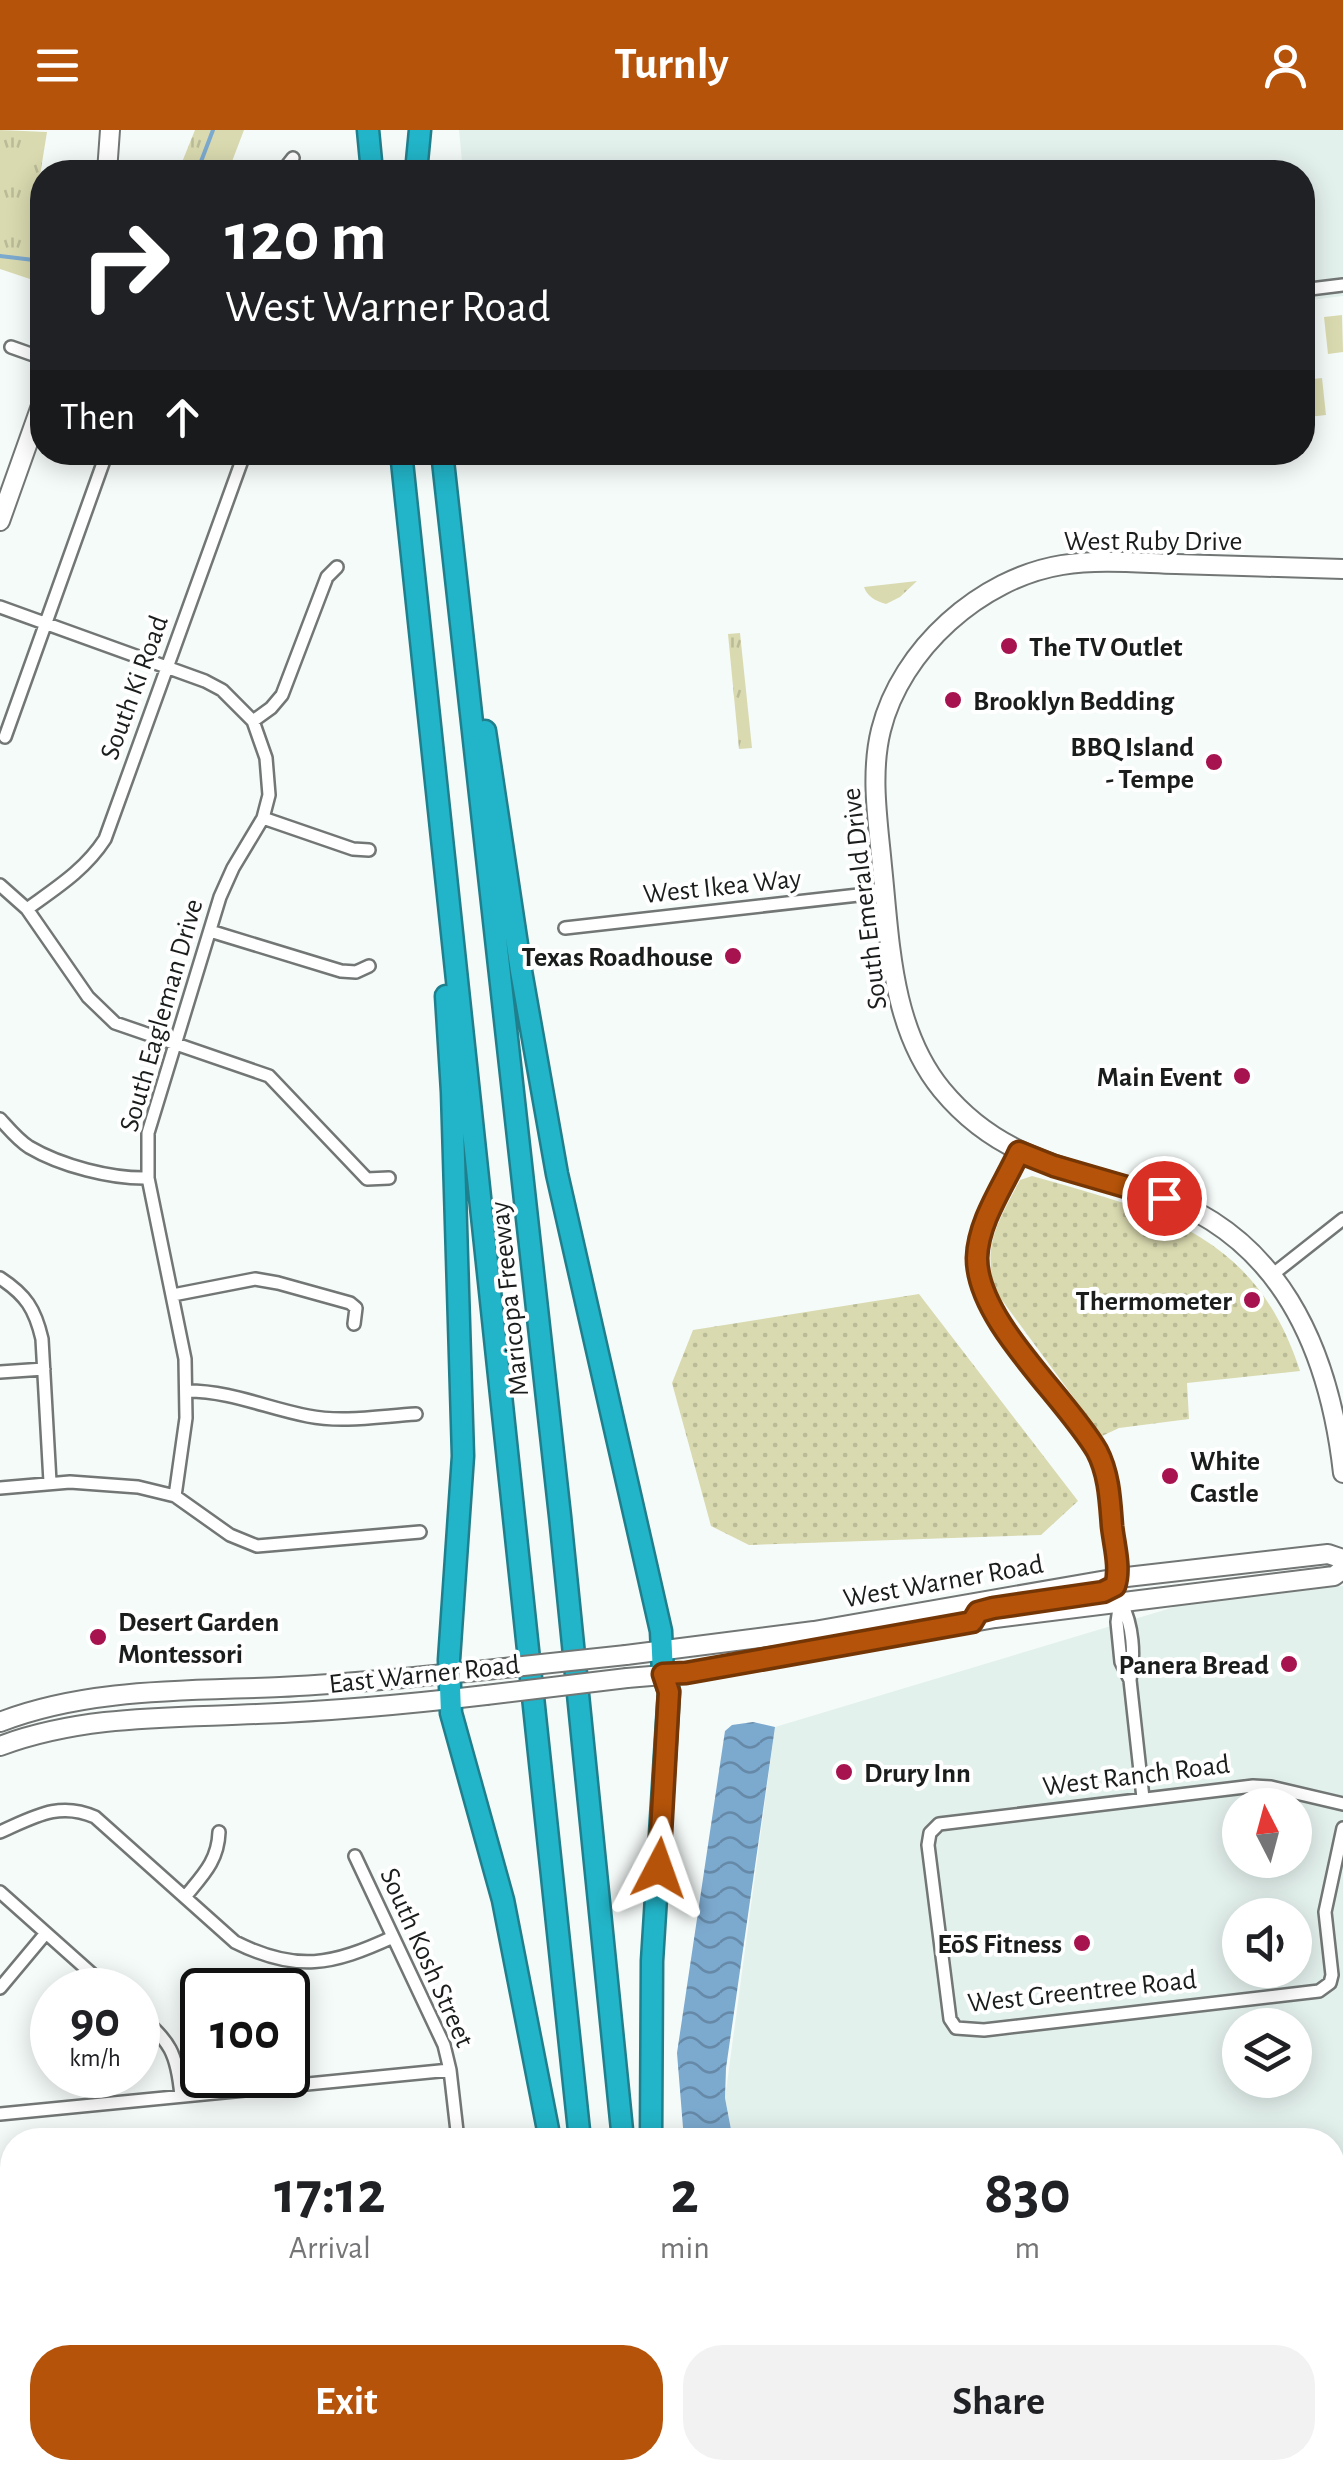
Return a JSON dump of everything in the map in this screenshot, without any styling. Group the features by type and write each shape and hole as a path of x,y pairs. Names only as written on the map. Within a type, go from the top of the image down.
{"highway":[{"path":"368,130 371,160"},
{"path":"408,130 412,160"},
{"path":"416,160 420,130"},
{"name":"Maricopa Freeway","path":"403,465 579,2128"},
{"name":"Maricopa Freeway","path":"443,465 562,1535 622,2128"},
{"path":"459,616 484,719 520,971 557,1174 661,1631 663,1674 669,1692 652,1961 651,2128"},
{"path":"432,746 424,780 452,1092 463,1439 448,1674 450,1699 503,1900 548,2128"}],"main road":[{"path":"108,160 110,130"},
{"path":"0,521 6,482 30,429"},
{"name":"West Ruby Drive","path":"895,694 924,648 958,612 998,588 1040,570 1102,562 1343,569"},
{"name":"South Emerald Drive","path":"895,694 881,729 876,767 885,892 898,998 926,1068 966,1116 998,1141 1054,1166 1175,1203 1223,1231 1272,1275 1299,1316 1321,1362 1336,1415 1343,1473"},
{"name":"West Warner Road","path":"552,1664 814,1631 1118,1578 1328,1554 1343,1559"},
{"name":"West Warner Road","path":"557,1687 686,1673 972,1622 1334,1576 1343,1569"},
{"path":"972,1622 978,1612 993,1608 1103,1592 1113,1588 1118,1578"},
{"name":"East Warner Road","path":"0,1722 89,1700 552,1664"},
{"name":"East Warner Road","path":"0,1746 71,1724 335,1711 557,1687"},
{"path":"89,1700 93,1722"}],"street":[{"path":"1315,288 1343,285"},
{"path":"11,346 30,353"},
{"path":"5,737 102,465"},
{"name":"South Ki Road","path":"26,909 92,859 105,839 241,465"},
{"path":"253,722 272,708 282,694 327,577 337,567"},
{"name":"South Eagleman Drive","path":"0,607 222,690 253,722 269,774 263,818 232,868 148,1133 148,1178 181,1330 188,1391 175,1496"},
{"path":"263,818 353,849 369,850"},
{"path":"0,886 26,909 99,1009 134,1032 270,1076 367,1179 389,1178"},
{"name":"West Ikea Way","path":"565,928 885,892"},
{"path":"210,931 341,971 356,972 369,966"},
{"path":"0,1119 42,1154 104,1175 148,1178"},
{"path":"1019,1152 983,1227 977,1256 979,1274 992,1310 1098,1454 1106,1476 1118,1578"},
{"path":"1272,1275 1343,1220"},
{"path":"0,1278 31,1305 42,1339 50,1482"},
{"path":"173,1296 241,1280 278,1282 350,1303 356,1308 354,1324"},
{"path":"0,1372 44,1370"},
{"path":"188,1391 232,1394 307,1416 332,1419 416,1414"},
{"path":"0,1488 50,1482 111,1484 175,1496 230,1535 257,1546 420,1532"},
{"path":"1120,1601 1128,1616 1134,1663 1130,1680 1143,1798"},
{"name":"West Ranch Road","path":"956,2028 947,2008 928,1845 934,1828 948,1821 1254,1786 1343,1804"},
{"path":"0,1832 58,1809 76,1808 95,1817 235,1942 262,1955 322,1963 350,1956 393,1937"},
{"name":"West Greentree Road","path":"956,2028 984,2030 1318,1991 1330,1982 1326,1900 1343,1828"},
{"path":"185,1898 213,1863 219,1832"},
{"name":"South Kosh Street","path":"356,1856 444,2045 457,2128"},
{"path":"0,1892 85,1968"},
{"path":"0,1988 46,1933"},
{"path":"160,2034 174,2052 180,2090"},
{"path":"310,2084 450,2070"},
{"path":"0,2114 180,2096"}],"shaded area":[{"path":"459,130 1343,130 1343,296 1315,300 1315,160 462,160"},
{"path":"1343,1586 1343,2128 731,2128 725,2098 775,1727 1181,1605"}],"green space":[{"path":"0,130 47,132 42,160 30,160 30,279 0,269"},
{"path":"195,130 244,130 233,160 183,160"},
{"path":"1342,315 1343,352 1328,354 1324,317"},
{"path":"1322,378 1326,415 1315,416 1315,379"},
{"path":"917,581 886,604 872,598 864,587"},
{"path":"740,633 752,748 739,749 728,634"},
{"path":"1032,1176 1160,1217 1229,1258 1257,1287 1281,1324 1300,1371 1187,1383 1189,1419 1119,1428 1102,1436 996,1292 990,1260 994,1234 1020,1180"},
{"path":"919,1294 1078,1501 1041,1535 749,1545 711,1526 672,1383 693,1330"}],"water":[{"path":"753,1722 775,1727 726,2068 725,2098 731,2128 683,2128 677,2053 725,1731 732,1725"}],"waterway":[{"path":"202,160 213,130"},
{"path":"0,256 30,260"}],"place":[{"name":"The TV Outlet","path":"1009,646"},
{"name":"Brooklyn Bedding","path":"953,700"},
{"name":"BBQ Island - Tempe","path":"1214,762"},
{"name":"Texas Roadhouse","path":"733,956"},
{"name":"Main Event","path":"1242,1076"},
{"name":"Thermometer","path":"1252,1300"},
{"name":"White Castle","path":"1170,1476"},
{"name":"Desert Garden Montessori","path":"98,1637"},
{"name":"Panera Bread","path":"1289,1664"},
{"name":"Drury Inn","path":"844,1772"},
{"name":"EōS Fitness","path":"1082,1943"}],"route":[{"path":"659,1868 669,1692 663,1674 972,1622 978,1612 993,1608 1103,1592 1115,1586 1118,1578 1104,1467 1088,1438 992,1310 984,1294 977,1256 983,1227 1019,1152 1164,1198"}]}
